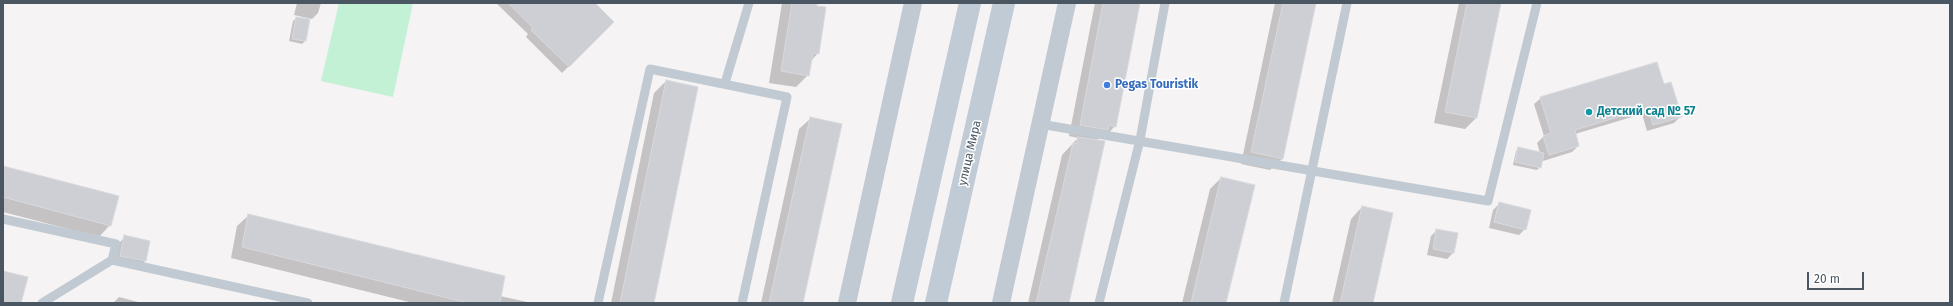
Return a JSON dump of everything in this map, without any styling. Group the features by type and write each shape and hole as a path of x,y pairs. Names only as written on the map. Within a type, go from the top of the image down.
{"main road":[{"path":"902,303 970,3"},
{"name":"улица Мира","path":"936,303 1004,3"}],"street":[{"path":"847,303 913,3"},
{"path":"1001,303 1067,3"}],"lane":[{"path":"725,83 749,3"},
{"path":"1099,303 1140,140 1165,3"},
{"path":"1284,303 1347,3"},
{"path":"1040,124 1488,201 1537,3"},
{"path":"598,303 650,69 725,83 787,97 742,303"},
{"path":"3,219 116,244 112,260 42,303"},
{"path":"112,260 288,301 308,303"}],"green space":[{"path":"339,3 413,3 393,97 321,81"}],"building":[{"path":"508,3 595,3 614,22 569,67 531,30 533,28"},
{"path":"792,3 817,3 817,6 826,7 819,54 813,53 809,76 781,71"},
{"path":"1103,3 1140,3 1116,127 1109,125 1108,130 1080,125"},
{"path":"1283,3 1316,3 1283,159 1251,152"},
{"path":"1467,3 1501,3 1477,118 1445,112"},
{"path":"296,17 310,19 306,41 292,39"},
{"name":"Детский сад № 57","path":"1657,62 1664,84 1671,82 1682,117 1653,125 1648,108 1575,130 1579,146 1549,155 1543,136 1551,133 1540,97"},
{"path":"666,80 698,87 654,303 620,303"},
{"path":"810,117 842,124 803,303 769,303"},
{"path":"1078,137 1105,141 1069,303 1036,303 1073,143 1076,144"},
{"path":"1518,147 1544,153 1541,168 1515,162"},
{"path":"3,166 119,196 111,226 3,197"},
{"path":"1221,177 1255,185 1226,303 1191,303"},
{"path":"1499,202 1531,210 1526,230 1494,222"},
{"path":"1362,206 1393,213 1373,303 1340,303"},
{"path":"248,214 505,276 500,303 468,303 242,247"},
{"path":"1436,229 1458,233 1454,253 1433,249"},
{"path":"124,235 150,241 146,261 120,256"},
{"path":"3,271 28,277 21,303 3,303"}],"place":[{"name":"Pegas Touristik","path":"1107,85"},
{"name":"Детский сад № 57","path":"1589,112"}]}
